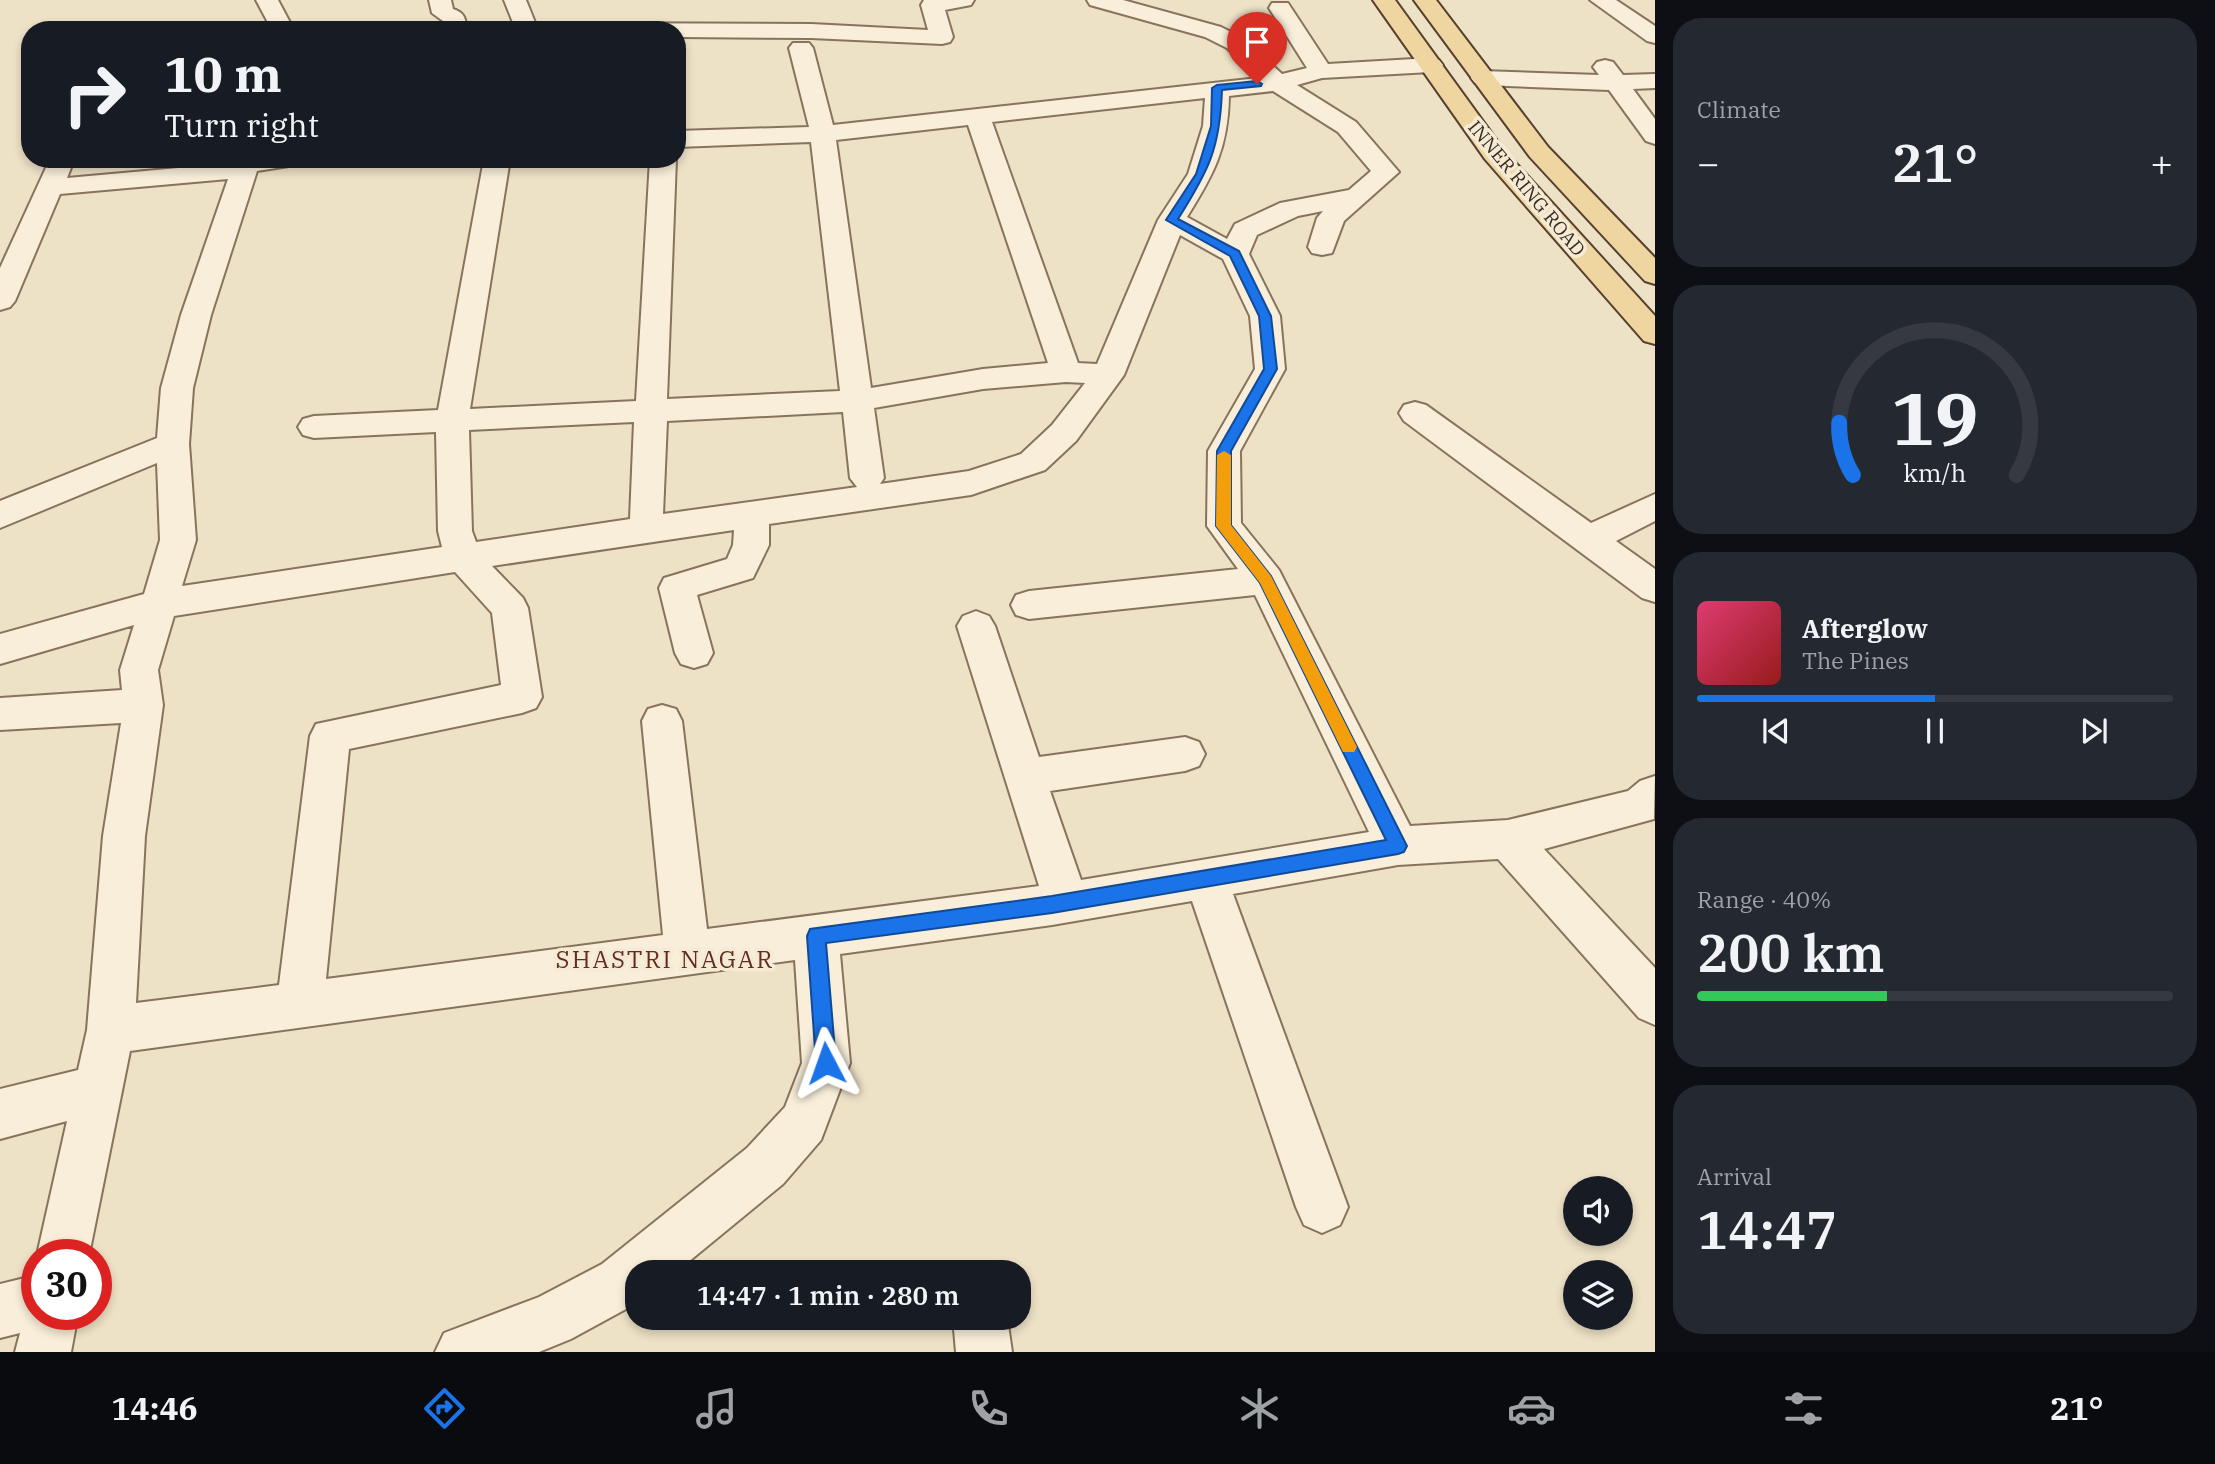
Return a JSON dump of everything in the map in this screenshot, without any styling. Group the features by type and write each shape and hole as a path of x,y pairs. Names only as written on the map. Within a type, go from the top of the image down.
{"main road":[{"name":"INNER RING ROAD","path":"1384,0 1494,154 1655,334"},
{"name":"INNER RING ROAD","path":"1425,0 1539,152 1655,275"}],"street":[{"path":"267,0 279,21"},
{"path":"440,0 443,13 454,18 454,21"},
{"path":"515,0 523,21"},
{"path":"686,23 695,20 942,37 932,5 963,0"},
{"path":"1098,0 1226,38 1277,83 1348,127 1386,172 1331,218 1322,247"},
{"path":"1601,0 1655,36"},
{"path":"1280,8 1321,71"},
{"path":"801,48 822,134 867,478"},
{"path":"1600,60 1655,136"},
{"path":"686,139 822,134 1277,83 1321,71 1431,65"},
{"path":"1483,78 1617,83 1655,81"},
{"path":"0,649 159,604 752,513 971,483 1033,462 1064,433 1108,375 1172,220 1201,174 1216,126 1217,88"},
{"path":"977,116 1066,372"},
{"path":"56,172 91,168"},
{"path":"56,172 152,168"},
{"path":"66,1239 111,1030 124,836 144,705 139,670 178,540 173,444 177,388 196,315 246,168"},
{"path":"300,1005 330,736 522,697 510,608 463,558 455,531 452,421 495,168"},
{"path":"646,516 663,168"},
{"path":"0,301 56,172"},
{"path":"1235,254 1245,230 1290,209 1357,196"},
{"path":"1172,220 1235,254 1265,316 1270,369 1224,451 1224,526 1266,580 1398,846"},
{"path":"314,426 855,401 983,379 1066,372 1108,375"},
{"path":"1415,413 1655,588"},
{"path":"0,514 173,444"},
{"path":"1589,540 1655,506"},
{"path":"694,653 677,589 740,568 751,545 752,513"},
{"path":"1029,605 1266,580"},
{"path":"976,626 1066,902"},
{"path":"0,714 144,705"},
{"path":"662,720 687,953"},
{"path":"1025,777 1185,754"},
{"path":"111,1030 1066,902 1398,846 1508,839 1639,806 1655,794"},
{"path":"1508,839 1655,1002"},
{"path":"1206,878 1322,1207"},
{"path":"463,1352 552,1321 621,1283 765,1166 804,1123 826,1063 816,936"},
{"path":"0,1114 98,1089"},
{"path":"0,1311 21,1306"},
{"path":"43,1352 48,1330"},
{"path":"981,1330 984,1352"}],"slow traffic":[{"path":"1224,455 1224,526 1266,580 1349,747"}],"district":[{"name":"SHASTRI NAGAR","path":"665,960"}],"route":[{"path":"826,1063 816,936 1052,905 1398,846 1266,580 1224,526 1224,451 1270,369 1265,316 1235,254 1172,220 1201,174 1216,126 1217,88 1257,84"}]}
